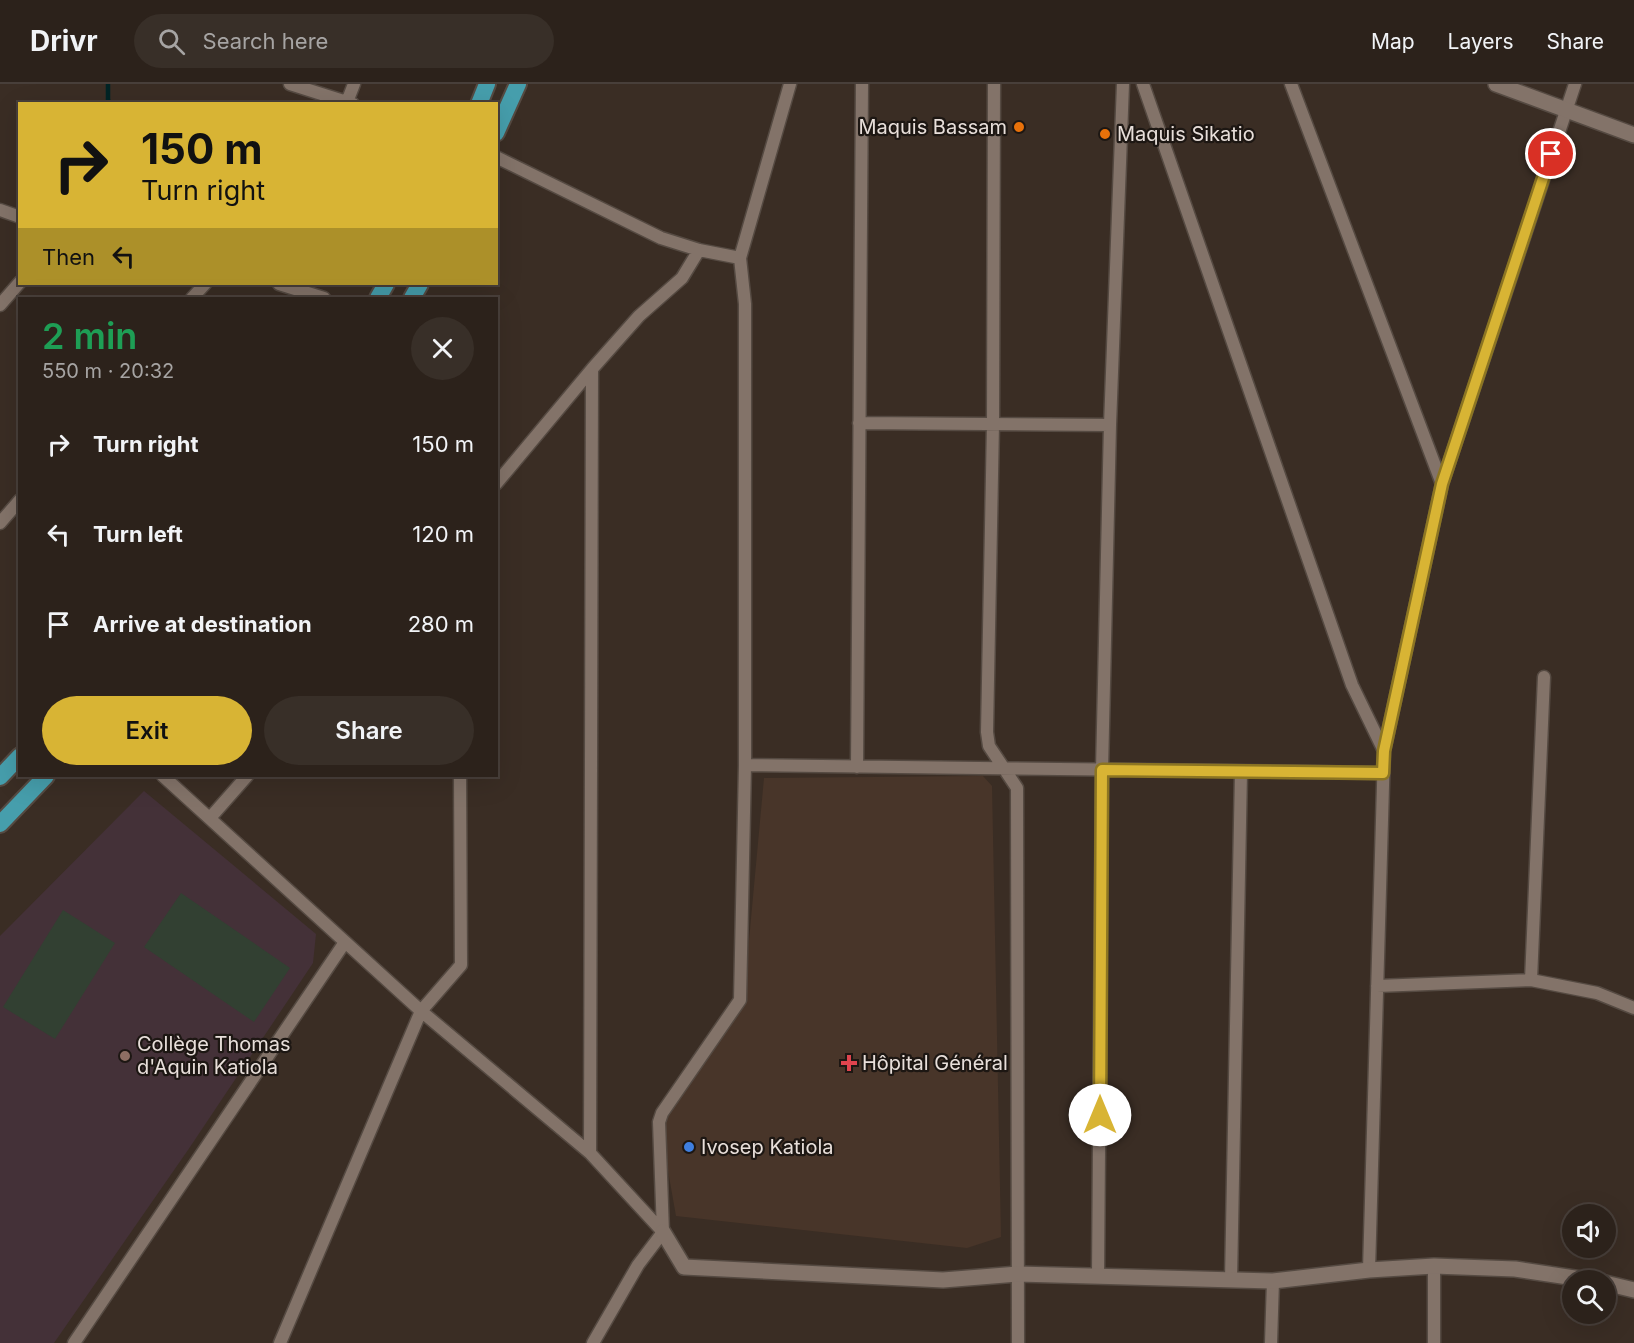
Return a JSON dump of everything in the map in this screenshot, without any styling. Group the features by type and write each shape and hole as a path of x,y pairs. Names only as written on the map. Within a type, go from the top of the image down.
{"highway":[{"path":"479,102 487,84"},
{"path":"498,129 518,84"},
{"path":"0,777 18,758"},
{"path":"0,824 45,777"}],"street":[{"path":"290,84 347,102"},
{"path":"350,102 354,84"},
{"path":"593,1343 638,1265 663,1232 659,1122 662,1113 740,1000 745,765 745,304 740,258 790,84"},
{"path":"857,766 862,84"},
{"path":"994,84 993,424 987,732 988,746 1017,788 1018,1343"},
{"path":"1098,1276 1102,770 1110,425 1123,84"},
{"path":"1143,84 1352,685 1384,751"},
{"path":"1291,84 1442,484"},
{"path":"1496,84 1634,135"},
{"path":"1370,1270 1384,751 1442,484 1575,84"},
{"path":"498,158 661,238 699,250 740,258"},
{"path":"0,210 18,216"},
{"path":"498,482 639,316 682,278 699,250"},
{"path":"0,305 18,284"},
{"path":"193,297 204,285"},
{"path":"282,285 321,297"},
{"path":"590,1153 592,369"},
{"path":"859,423 1110,425"},
{"path":"0,523 18,502"},
{"path":"1531,980 1544,677"},
{"path":"745,765 1383,773"},
{"path":"1231,1280 1241,772"},
{"path":"164,777 421,1011 590,1153 663,1232 684,1267 943,1280 1018,1274 1273,1281 1370,1270 1434,1266 1515,1269 1562,1276"},
{"path":"210,818 246,777"},
{"path":"280,1343 421,1011 461,965 460,777"},
{"path":"74,1343 345,942"},
{"path":"1377,986 1531,980 1597,993 1634,1008"},
{"path":"1434,1266 1434,1343"},
{"path":"1271,1343 1273,1281"},
{"path":"1616,1286 1634,1290"}],"shaded area":[{"name":"Hôpital Général","path":"983,776 992,786 1001,1237 967,1248 676,1216 659,1120 743,1005 764,778"},
{"name":"Collège Thomas d'Aquin Katiola","path":"144,791 316,934 313,963 188,1150 54,1343 0,1343 0,936"}],"green space":[{"path":"181,893 290,968 254,1022 144,947"},
{"path":"63,910 115,943 55,1039 3,1007"}],"waterway":[{"path":"108,84 110,102"}],"place":[{"name":"Maquis Bassam","path":"1019,127"},
{"name":"Maquis Sikatio","path":"1105,134"},
{"name":"Collège Thomas d'Aquin Katiola","path":"125,1056"},
{"name":"Hôpital Général","path":"849,1063"},
{"name":"Ivosep Katiola","path":"689,1147"}],"route":[{"path":"1100,1115 1102,770 1383,773 1384,751 1442,484 1551,154"}]}
